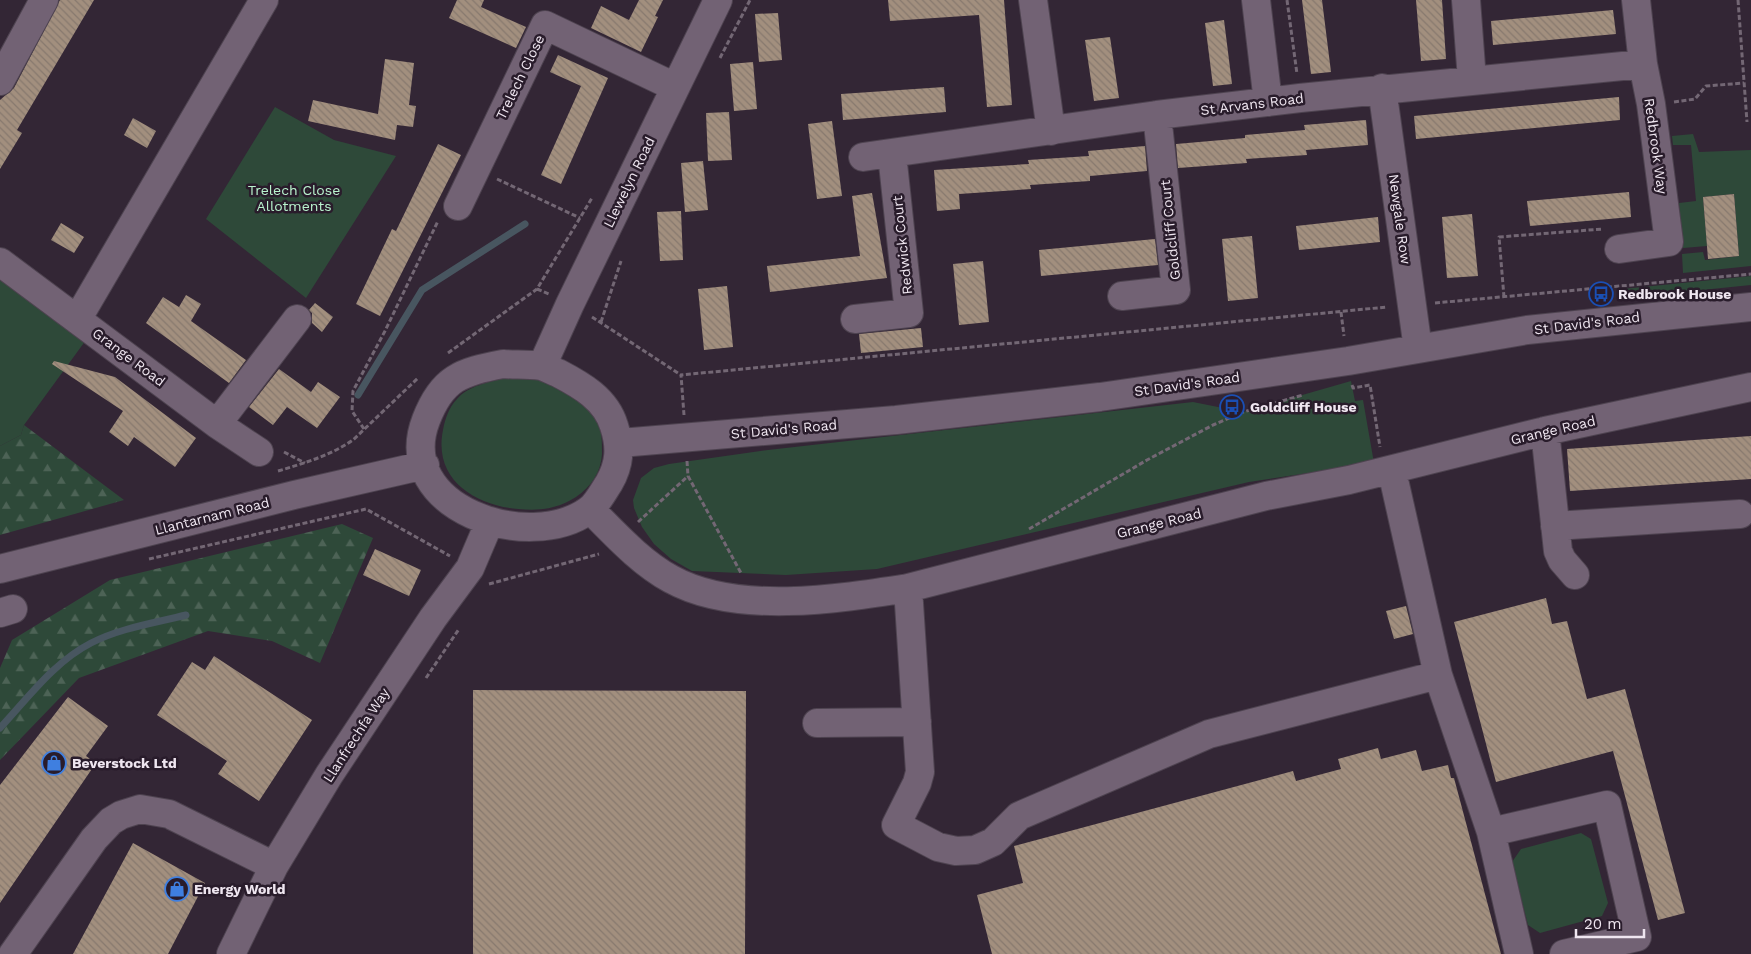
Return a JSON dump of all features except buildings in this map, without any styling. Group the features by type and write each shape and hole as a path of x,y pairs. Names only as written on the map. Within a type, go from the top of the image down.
{"street":[{"path":"0,81 44,0"},
{"path":"78,318 264,0"},
{"name":"Llewelyn Road","path":"542,366 570,304 718,0"},
{"path":"1033,0 1051,131"},
{"path":"1256,0 1268,102"},
{"path":"1466,0 1472,80"},
{"name":"Redbrook Way","path":"1613,239 1669,242 1652,104 1643,64 1636,0"},
{"name":"Trelech Close","path":"458,206 545,25 675,87"},
{"name":"St Arvans Road","path":"863,157 1157,115 1382,88 1643,64"},
{"name":"Newgale Row","path":"1382,88 1418,349"},
{"name":"Goldcliff Court","path":"1122,296 1176,290 1157,115"},
{"name":"Redwick Court","path":"855,319 909,313 892,154"},
{"name":"Grange Road","path":"0,262 78,318 217,424 259,452"},
{"name":"St David's Road","path":"620,443 896,420 1090,398 1348,361 1574,324 1751,307"},
{"path":"217,424 297,319"},
{"path":"503,364 542,366 585,387 602,405 613,421 620,443 615,472 590,509 578,517 531,526 508,526 468,514 447,500 432,483 425,465 422,451 424,426 432,404 450,381 474,369 503,364"},
{"name":"Grange Road","path":"590,509 620,540 670,578 688,588 716,595 756,599 856,595 908,588 1266,496 1388,471 1545,431 1751,387"},
{"path":"1545,431 1560,556 1575,575"},
{"name":"Llantarnam Road","path":"0,569 294,495 425,465"},
{"path":"1388,471 1438,675 1491,832 1519,954"},
{"path":"1556,526 1740,514"},
{"name":"Llanfrechfa Way","path":"231,954 274,866 340,758 433,618 479,576 490,521"},
{"path":"908,588 919,778 896,825 938,847 966,852 985,847 993,842 1019,816 1208,734 1438,675"},
{"path":"817,723 917,722"},
{"path":"1491,832 1607,805 1637,937 1564,954"},
{"path":"13,954 94,839 111,821 131,811 150,809 168,814 274,866"}],"path":[{"path":"1287,0 1300,98"},
{"path":"1738,0 1747,122"},
{"path":"1695,99 1706,86 1744,83"},
{"path":"476,169 580,218"},
{"path":"442,358 464,339 537,289 594,194"},
{"path":"364,430 352,411 351,399 355,386 385,331 448,201 458,206"},
{"path":"1504,297 1499,237 1613,239"},
{"path":"537,289 570,304 681,375 1751,274"},
{"path":"1341,312 1353,388 1370,385 1388,471"},
{"path":"681,375 686,438"},
{"path":"305,463 341,448 364,430 420,377"},
{"path":"1022,533 1147,460 1213,425 1244,412 1306,394"},
{"path":"145,560 366,509 479,576 607,552 688,476 756,599"}],"green space":[{"name":"Trelech Close Allotments","path":"275,107 334,140 396,156 306,298 206,219"},
{"path":"1693,134 1699,152 1751,150 1751,266 1683,273 1682,254 1703,252 1705,260 1739,256 1734,194 1703,197 1707,246 1683,248 1679,203 1696,201 1691,145 1673,145 1672,136"},
{"path":"1751,276 1751,285 1643,296 1623,289"},
{"path":"0,277 86,340 24,425 21,435 0,446"},
{"path":"505,378 531,378 550,384 577,399 592,410 596,416 602,440 600,467 586,489 569,501 555,507 534,510 518,509 486,502 460,486 444,462 442,447 443,430 446,417 454,402 467,391 479,385"},
{"path":"1351,381 1355,401 1363,400 1374,463 1249,482 877,569 786,575 692,571 671,559 654,544 642,527 634,508 633,500 641,478 654,468 669,464 768,450 1193,402 1243,412"},
{"path":"24,425 124,500 0,535 0,446 21,435"},
{"path":"342,524 373,538 320,663 272,641 208,631 79,678 0,760 0,668 12,640 110,580"},
{"path":"1581,833 1591,839 1608,903 1602,916 1540,933 1528,925 1512,862 1521,849"}],"waterway":[{"path":"358,395 422,290 525,224"},
{"path":"0,728 53,670 91,643 114,633 186,615"}],"place":[{"name":"Redbrook House","path":"1601,294"},
{"name":"Goldcliff House","path":"1232,407"},
{"name":"Beverstock Ltd","path":"54,763"},
{"name":"Energy World","path":"177,889"}]}
